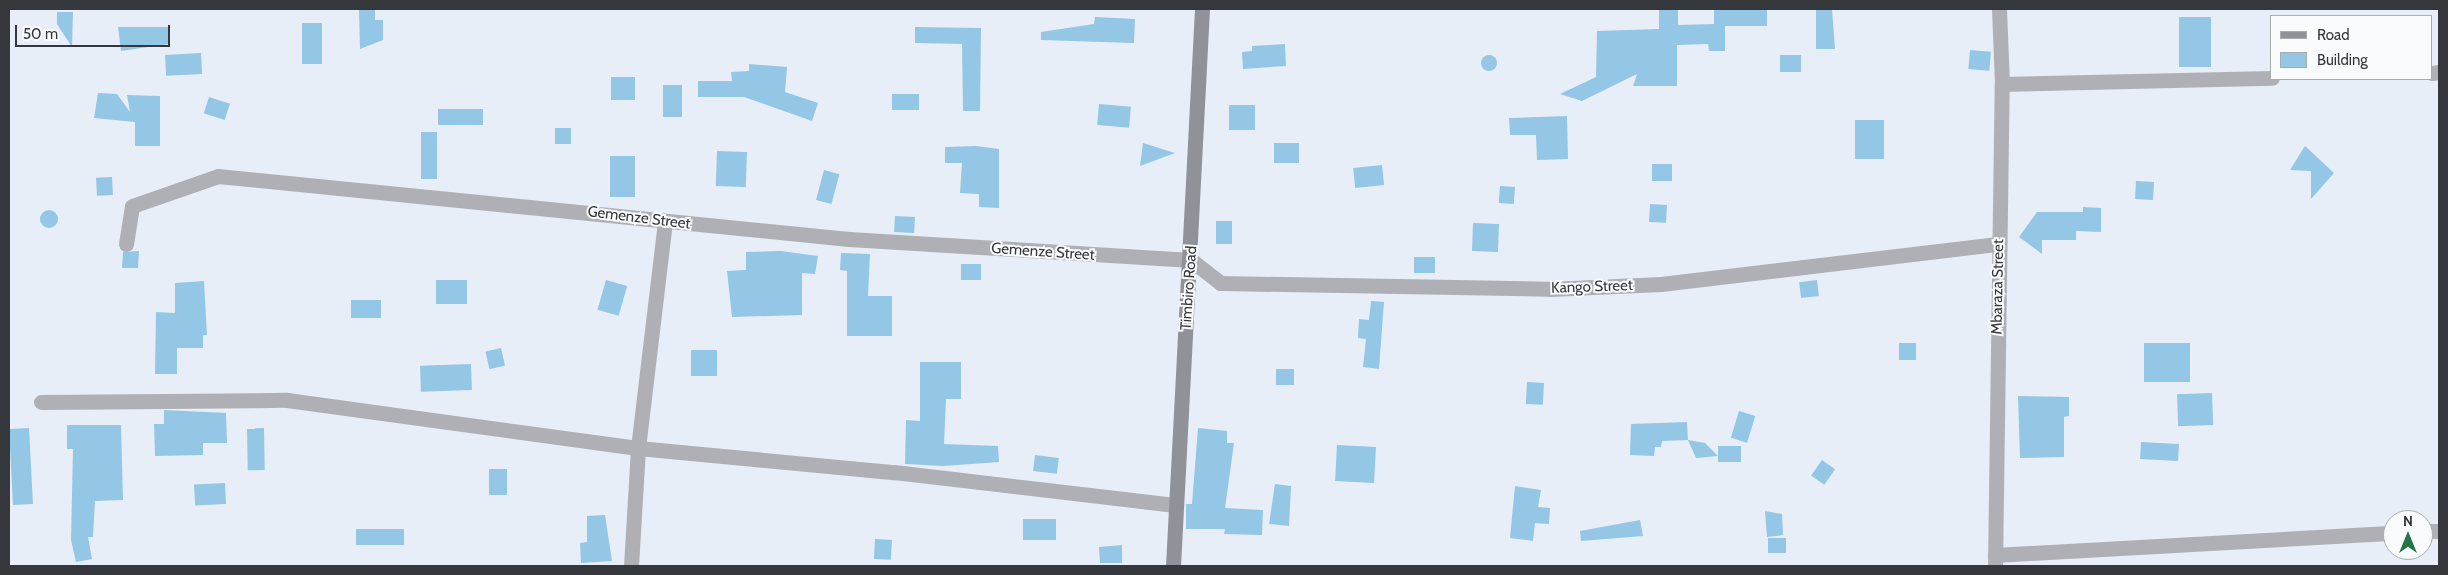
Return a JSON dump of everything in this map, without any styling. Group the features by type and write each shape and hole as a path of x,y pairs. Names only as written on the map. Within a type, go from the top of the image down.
{"main road":[{"name":"Timbiro Road","path":"1172,566 1191,260 1202,9"}],"street":[{"name":"Mbaraza Street","path":"1995,560 1998,244 2002,84 1999,9"},
{"path":"2002,84 2270,78"},
{"name":"Gemenze Street","path":"126,244 132,206 218,176 539,206 665,222 849,239 1191,260"},
{"path":"631,566 638,448 665,222"},
{"name":"Kango Street","path":"1191,260 1220,283 1550,289 1662,284 1998,244"},
{"path":"40,402 286,400 638,448 894,472 1175,505"},
{"path":"1995,560 2383,534"}],"building":[{"path":"359,9 375,9 375,20 383,20 383,40 360,49"},
{"path":"1659,9 1678,9 1678,25 1714,24 1714,9 1767,9 1767,26 1725,26 1725,51 1709,51 1708,44 1677,45 1677,86 1633,86 1637,74 1582,101 1560,94 1596,77 1597,31 1659,29"},
{"path":"1816,9 1832,9 1835,49 1816,49"},
{"path":"57,12 73,12 72,47 57,24"},
{"path":"1095,17 1135,19 1134,43 1041,40 1041,32 1094,24"},
{"path":"2179,17 2211,17 2211,67 2179,67"},
{"path":"302,23 322,23 322,64 302,64"},
{"path":"118,27 169,27 169,44 121,51"},
{"path":"915,27 981,28 980,111 963,111 962,44 915,43"},
{"path":"1285,44 1286,66 1243,69 1242,52 1252,51 1252,46"},
{"path":"1970,50 1991,52 1989,71 1968,69"},
{"path":"201,53 202,74 166,76 165,55"},
{"path":"1486,55 1492,55 1497,60 1495,69 1486,71 1481,66 1481,60"},
{"path":"1780,55 1801,55 1801,72 1780,72"},
{"path":"749,64 787,67 785,92 818,103 812,121 744,97 698,97 698,81 732,81 731,72 749,71"},
{"path":"611,77 635,77 635,100 611,100"},
{"path":"663,85 682,85 682,117 663,117"},
{"path":"98,93 117,94 130,112 127,95 160,96 160,146 135,146 135,122 94,118"},
{"path":"892,94 919,94 919,110 892,110"},
{"path":"209,97 230,104 225,120 204,113"},
{"path":"1099,104 1131,107 1129,128 1097,125"},
{"path":"1229,105 1255,105 1255,130 1229,130"},
{"path":"438,109 483,109 483,125 438,125"},
{"path":"1567,116 1568,159 1537,160 1536,135 1510,135 1509,118"},
{"path":"1855,120 1884,120 1884,159 1855,159"},
{"path":"555,128 571,128 571,144 555,144"},
{"path":"421,132 437,132 437,179 421,179"},
{"path":"1143,143 1175,153 1140,166"},
{"path":"1274,143 1299,143 1299,163 1274,163"},
{"path":"976,146 999,149 999,208 979,207 979,194 960,193 962,163 945,163 945,147"},
{"path":"2305,146 2334,173 2311,199 2311,171 2290,170"},
{"path":"717,151 747,152 746,187 716,186"},
{"path":"610,156 635,156 635,197 610,197"},
{"path":"1652,164 1672,164 1672,181 1652,181"},
{"path":"1382,165 1384,185 1355,188 1353,168"},
{"path":"824,170 839,174 831,204 816,200"},
{"path":"112,177 113,195 97,196 96,178"},
{"path":"2136,181 2154,182 2153,200 2135,199"},
{"path":"1500,186 1515,187 1514,204 1499,203"},
{"path":"1650,204 1667,205 1666,223 1649,222"},
{"path":"2083,207 2101,208 2101,232 2076,231 2076,240 2042,240 2042,254 2019,237 2037,212 2083,212"},
{"path":"45,210 53,210 58,215 56,226 45,228 40,223 40,215"},
{"path":"895,216 915,217 914,233 894,232"},
{"path":"1216,221 1232,221 1232,244 1216,244"},
{"path":"1473,223 1499,224 1498,252 1472,251"},
{"path":"139,251 138,268 122,268 123,252"},
{"path":"781,251 818,256 815,274 802,273 802,315 732,317 727,271 746,270 746,252"},
{"path":"841,253 870,254 868,296 892,296 892,336 847,336 847,271 840,270"},
{"path":"1414,257 1435,257 1435,273 1414,273"},
{"path":"961,264 981,264 981,280 961,280"},
{"path":"436,280 467,280 467,304 436,304"},
{"path":"606,280 627,286 619,316 597,310"},
{"path":"1817,280 1819,296 1801,298 1799,282"},
{"path":"204,281 207,335 203,335 203,348 177,348 177,374 155,374 156,312 175,313 175,283"},
{"path":"351,300 381,300 381,318 351,318"},
{"path":"1371,301 1384,302 1379,369 1363,367 1366,339 1358,338 1359,319 1369,320"},
{"path":"1899,343 1916,343 1916,360 1899,360"},
{"path":"2144,343 2190,343 2190,382 2144,382"},
{"path":"501,348 505,366 489,369 485,352"},
{"path":"691,350 717,350 717,376 691,376"},
{"path":"920,362 961,362 961,399 946,399 944,444 998,446 999,462 943,466 905,464 906,420 920,421"},
{"path":"471,364 472,390 421,392 420,366"},
{"path":"1276,369 1294,369 1294,385 1276,385"},
{"path":"1527,382 1544,383 1543,405 1526,404"},
{"path":"2212,393 2213,425 2178,426 2177,394"},
{"path":"2018,396 2069,397 2069,416 2064,417 2064,457 2020,458"},
{"path":"164,410 226,413 227,443 203,443 203,455 155,456 154,424 164,424"},
{"path":"1739,411 1755,416 1747,443 1731,438"},
{"path":"1687,422 1688,440 1662,441 1661,447 1655,447 1654,456 1630,455 1631,424"},
{"path":"67,425 121,425 123,500 95,501 93,537 88,537 92,559 76,562 71,540 73,449 67,449"},
{"path":"29,428 33,504 13,505 9,429"},
{"path":"247,428 264,428 265,470 248,470"},
{"path":"1198,428 1227,431 1227,443 1234,443 1225,508 1263,510 1262,535 1224,534 1225,529 1186,529 1186,504 1192,504"},
{"path":"1688,440 1705,443 1718,456 1696,458"},
{"path":"2141,442 2179,444 2178,461 2140,459"},
{"path":"1337,445 1376,447 1374,483 1335,481"},
{"path":"1718,446 1741,446 1741,462 1718,462"},
{"path":"1035,455 1059,458 1057,474 1033,471"},
{"path":"1822,460 1835,469 1824,485 1811,476"},
{"path":"489,469 507,469 507,495 489,495"},
{"path":"225,483 226,504 195,506 194,485"},
{"path":"1275,484 1291,486 1289,526 1269,524"},
{"path":"1515,486 1541,490 1538,507 1550,508 1549,524 1535,523 1533,541 1510,538"},
{"path":"1765,511 1782,514 1783,535 1767,537"},
{"path":"605,515 612,561 581,563 580,543 587,542 587,516"},
{"path":"1023,519 1056,519 1056,540 1023,540"},
{"path":"1640,520 1643,536 1581,541 1580,531"},
{"path":"356,529 404,529 404,545 356,545"},
{"path":"1768,538 1786,538 1786,553 1768,553"},
{"path":"875,539 892,540 891,560 874,559"},
{"path":"1122,545 1122,563 1100,563 1099,547"}]}
